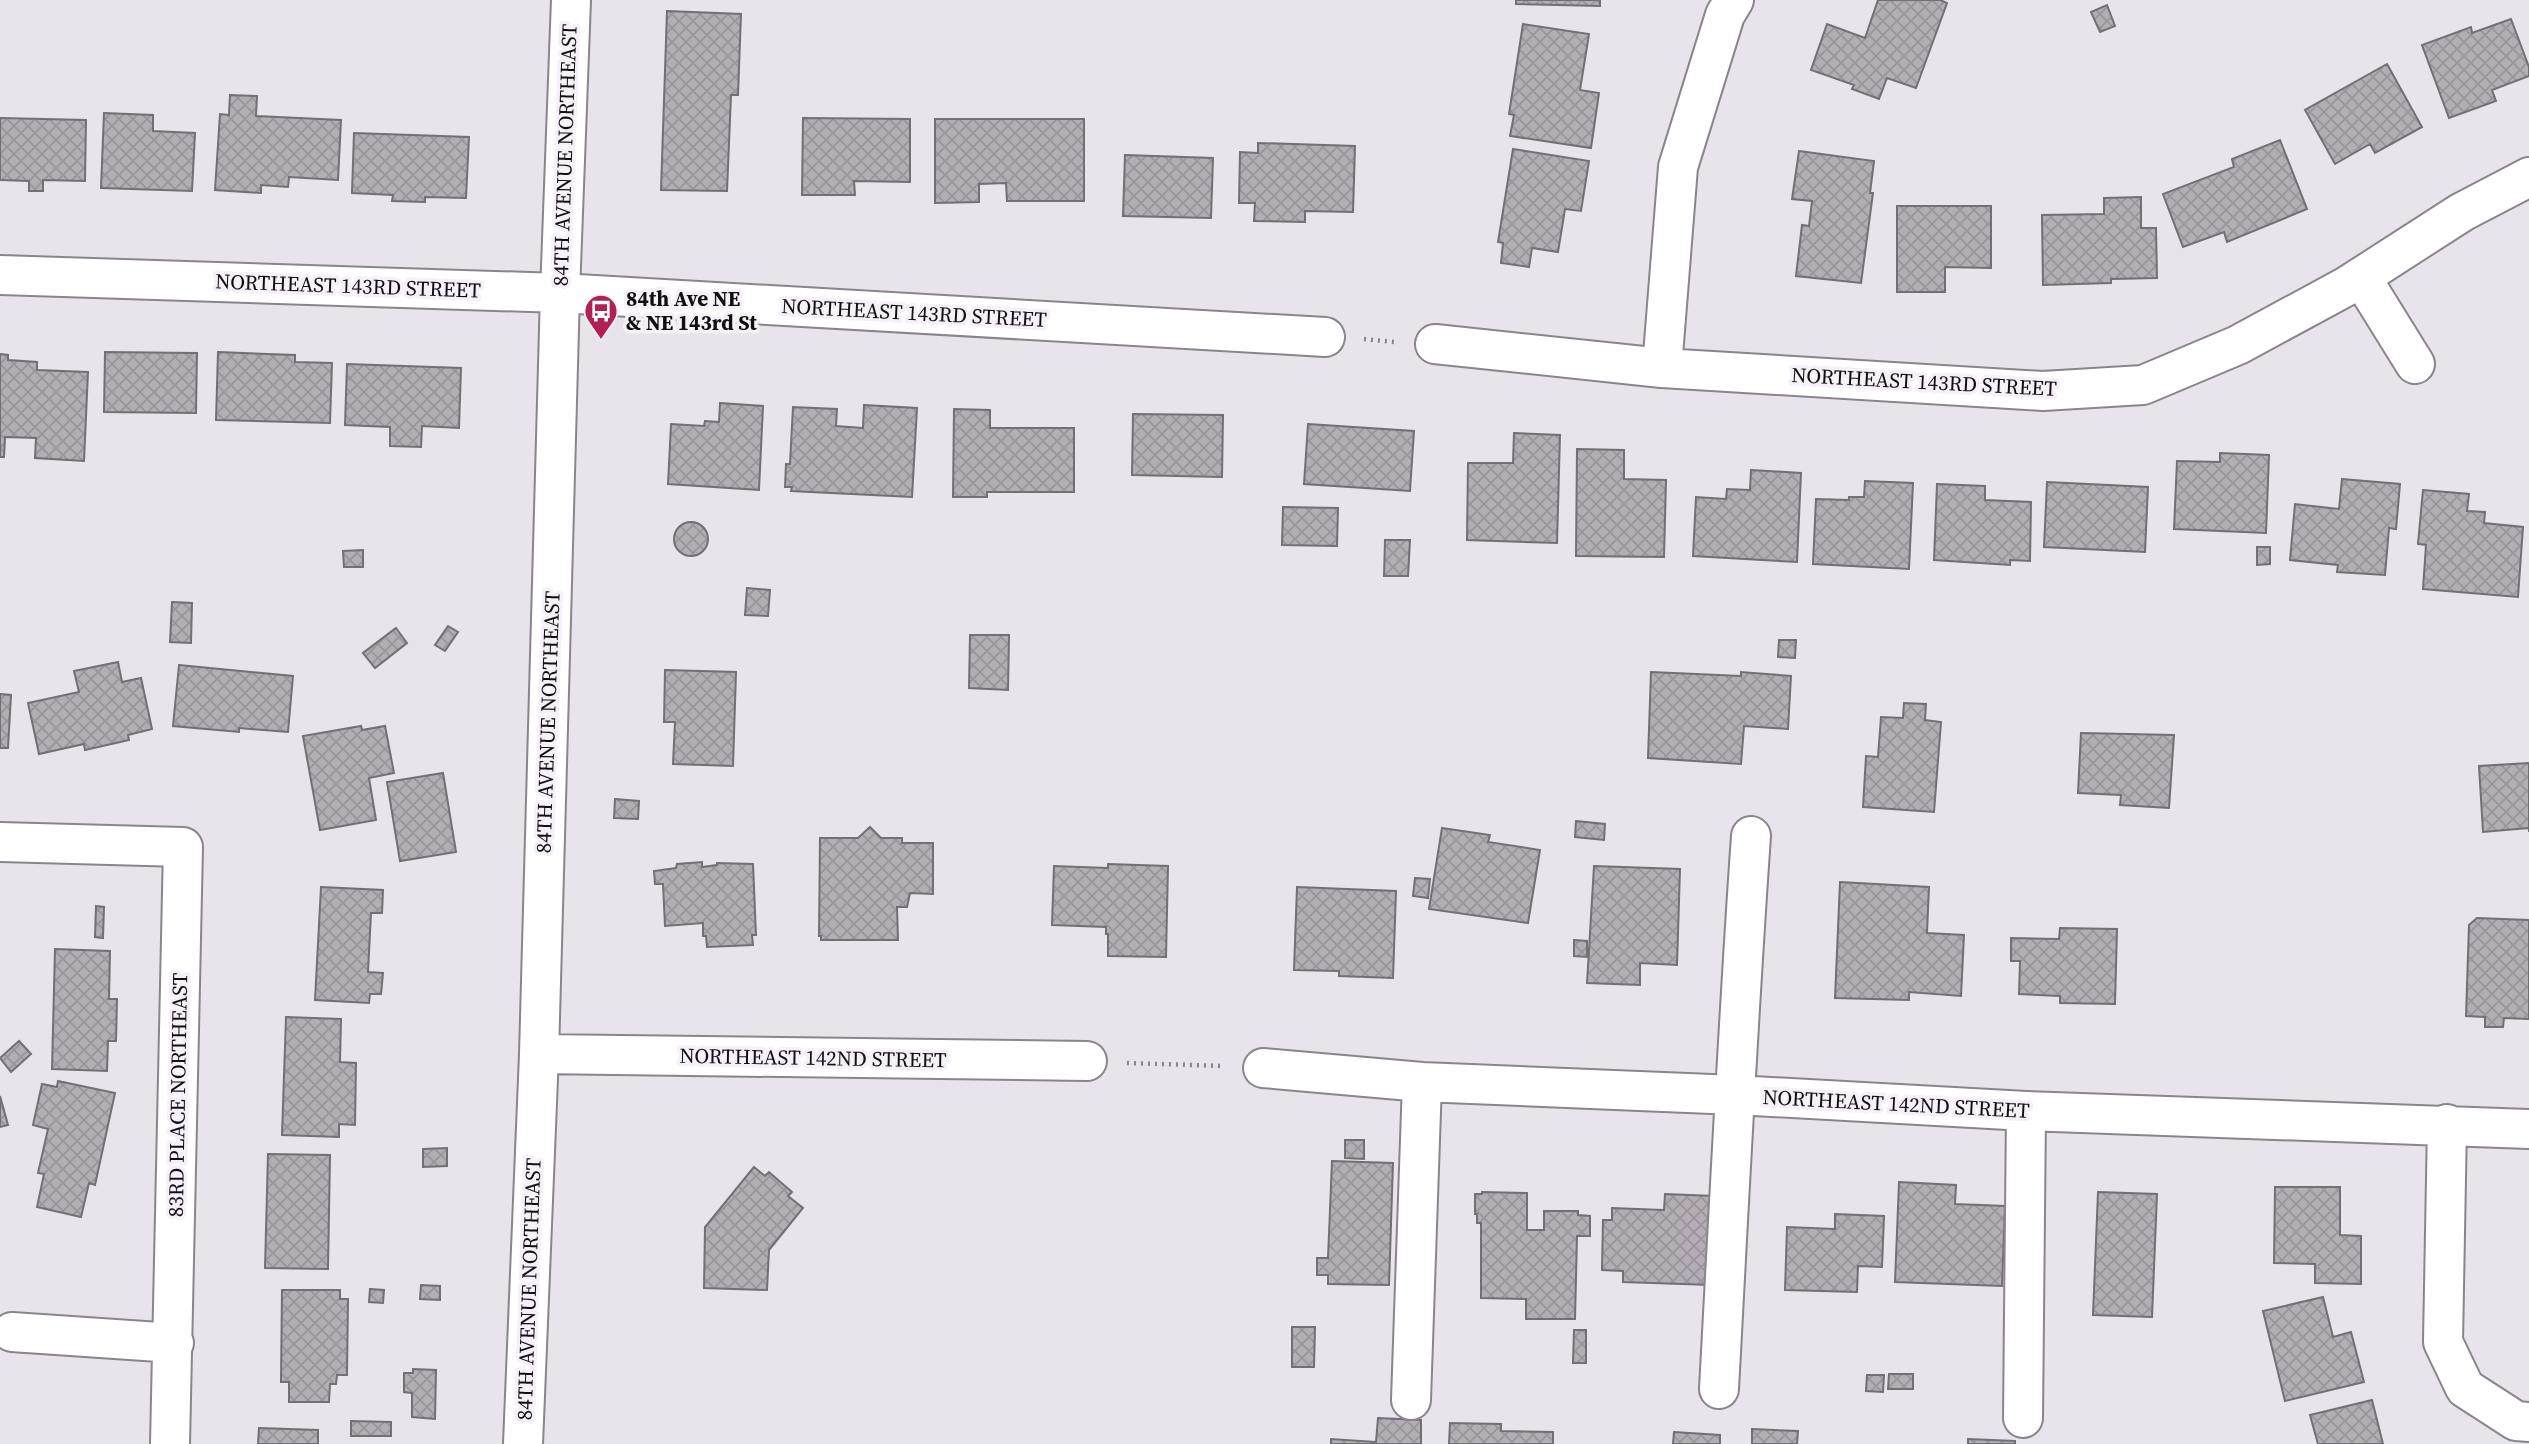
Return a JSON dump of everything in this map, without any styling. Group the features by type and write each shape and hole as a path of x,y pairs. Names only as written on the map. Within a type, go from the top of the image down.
{"street":[{"name":"84TH AVENUE NORTHEAST","path":"523,1444 539,1054 560,293 571,0"},
{"path":"1662,368 1678,167 1725,15 1734,0"},
{"name":"NORTHEAST 143RD STREET","path":"1435,344 1662,368 2043,391 2143,385 2238,345 2361,277 2462,212 2529,177"},
{"name":"NORTHEAST 143RD STREET","path":"0,275 560,293 1325,337"},
{"path":"2361,277 2415,364"},
{"path":"1719,1389 1738,1020 1751,836"},
{"name":"83RD PLACE NORTHEAST","path":"0,842 183,847 170,1444"},
{"name":"NORTHEAST 142ND STREET","path":"539,1054 1087,1061"},
{"name":"NORTHEAST 142ND STREET","path":"1263,1068 1422,1082 2026,1111 2529,1129"},
{"path":"1410,1400 1422,1082"},
{"path":"2023,1418 2026,1111"},
{"path":"2447,1125 2443,1342 2465,1388 2516,1421 2529,1422"},
{"path":"12,1332 174,1343"}],"path":[{"path":"1325,337 1435,344"},
{"path":"1087,1061 1263,1068"}],"building":[{"path":"1516,0 1600,0 1600,6 1516,4"},
{"path":"1878,0 1940,0 1947,3 1916,88 1887,78 1879,99 1852,89 1854,85 1811,70 1827,24 1865,38"},
{"path":"2107,5 2115,26 2100,32 2091,12"},
{"path":"667,11 741,14 738,95 731,95 727,191 661,190"},
{"path":"2511,19 2529,67 2529,76 2492,90 2496,101 2449,118 2422,45 2471,27 2472,33"},
{"path":"1523,24 1589,34 1580,90 1599,93 1591,148 1510,136 1514,115 1509,114"},
{"path":"2387,64 2422,127 2375,153 2370,144 2335,164 2305,110"},
{"path":"230,95 257,96 256,116 341,120 338,180 289,177 288,187 261,185 261,193 215,190 220,114 229,115"},
{"path":"104,113 153,115 153,131 195,133 192,191 101,188"},
{"path":"0,118 86,120 85,181 43,180 43,191 29,191 29,181 0,180"},
{"path":"803,118 910,119 910,182 854,181 855,195 802,195"},
{"path":"935,119 1084,119 1084,201 1007,201 1006,183 979,184 979,202 935,203"},
{"path":"354,133 469,137 466,198 425,197 425,202 392,201 393,195 352,193"},
{"path":"2280,140 2307,209 2227,242 2224,232 2183,247 2163,194 2234,167 2232,159"},
{"path":"1258,143 1355,146 1353,212 1305,211 1305,222 1254,221 1255,203 1239,203 1240,152 1258,153"},
{"path":"1513,149 1589,161 1581,211 1565,209 1558,252 1532,248 1529,267 1501,263 1503,243 1498,242"},
{"path":"1799,151 1874,161 1870,193 1873,193 1861,283 1796,276 1802,225 1809,226 1812,201 1792,199"},
{"path":"1125,155 1213,158 1211,218 1123,216"},
{"path":"2141,197 2141,228 2156,228 2157,278 2111,279 2111,283 2043,285 2042,215 2104,214 2104,198"},
{"path":"1897,206 1991,206 1991,268 1945,267 1945,292 1897,292"},
{"path":"105,352 197,353 196,413 104,412"},
{"path":"218,352 295,355 295,362 332,363 330,423 216,420"},
{"path":"0,354 8,355 8,360 37,362 37,370 88,372 84,461 35,458 36,438 5,437 4,457 0,457"},
{"path":"347,364 461,368 459,428 422,426 421,447 390,446 390,427 345,425"},
{"path":"720,403 763,406 759,490 668,484 671,424 704,426 705,421 719,422"},
{"path":"864,405 917,408 912,497 791,491 792,487 785,487 786,464 790,464 793,407 837,409 836,426 863,428"},
{"path":"954,409 990,410 990,428 1074,428 1074,492 987,492 987,497 953,497"},
{"path":"1133,414 1223,415 1222,477 1132,475"},
{"path":"1308,424 1414,431 1410,491 1304,484"},
{"path":"1514,433 1560,435 1557,543 1467,540 1468,463 1513,463"},
{"path":"1577,449 1624,450 1624,479 1666,480 1664,557 1576,556"},
{"path":"2220,453 2269,455 2266,533 2174,529 2177,461 2220,462"},
{"path":"1751,470 1801,473 1797,562 1693,556 1696,497 1726,499 1727,489 1750,490"},
{"path":"2342,479 2400,484 2396,529 2389,528 2385,575 2337,572 2338,565 2290,560 2295,504 2339,509"},
{"path":"1865,481 1913,483 1909,569 1813,564 1816,499 1849,500 1849,497 1864,497"},
{"path":"2047,482 2148,487 2145,552 2044,547"},
{"path":"1937,484 1985,486 1985,500 2031,502 2030,561 2010,560 2010,565 1934,560"},
{"path":"2423,490 2469,494 2467,511 2485,512 2484,523 2523,527 2518,597 2423,589 2426,545 2418,544"},
{"path":"1283,507 1338,508 1337,546 1282,545"},
{"path":"691,522 703,527 708,539 703,551 691,556 679,551 674,539 679,527"},
{"path":"1385,540 1410,540 1408,576 1384,576"},
{"path":"2257,547 2270,547 2270,564 2257,565"},
{"path":"363,550 363,567 344,567 343,551"},
{"path":"747,588 770,590 768,616 745,615"},
{"path":"172,602 192,603 191,643 170,642"},
{"path":"448,626 458,632 445,651 435,645"},
{"path":"396,628 407,643 375,668 363,653"},
{"path":"970,635 1009,635 1008,690 969,688"},
{"path":"1779,640 1796,640 1795,658 1778,657"},
{"path":"118,662 122,682 141,678 152,729 128,735 129,740 85,750 84,744 39,754 28,703 79,692 74,671"},
{"path":"179,665 293,676 288,732 239,728 239,732 173,726"},
{"path":"665,670 736,672 733,766 673,764 675,722 664,722"},
{"path":"1651,672 1741,676 1741,672 1791,676 1788,729 1744,726 1741,764 1648,758"},
{"path":"0,694 11,695 8,748 0,748"},
{"path":"1904,703 1926,704 1925,720 1941,722 1934,812 1863,807 1866,756 1878,757 1881,717 1903,718"},
{"path":"361,726 362,730 385,726 394,773 369,778 376,820 320,830 303,736"},
{"path":"2081,733 2174,735 2169,808 2120,805 2121,795 2078,793"},
{"path":"2529,763 2529,828 2483,832 2479,766"},
{"path":"443,773 456,852 400,861 387,782"},
{"path":"615,799 639,801 638,819 614,818"},
{"path":"1576,821 1605,824 1604,840 1575,837"},
{"path":"870,827 881,838 902,838 902,843 933,843 933,894 910,893 907,907 897,907 898,940 821,940 820,838 858,838"},
{"path":"1442,828 1490,835 1488,842 1540,850 1528,923 1429,909"},
{"path":"702,862 702,867 717,863 753,864 756,935 752,935 753,945 707,947 706,936 703,936 703,923 665,926 663,884 655,884 654,871 676,868 677,864"},
{"path":"1108,864 1168,866 1166,957 1108,956 1106,927 1052,925 1054,866 1108,868"},
{"path":"1594,866 1680,869 1677,965 1640,963 1640,985 1587,983"},
{"path":"1415,878 1430,879 1428,898 1413,896"},
{"path":"1840,882 1929,887 1927,933 1964,935 1961,996 1909,992 1909,1000 1835,998"},
{"path":"321,887 383,890 382,913 371,913 368,972 383,973 381,994 370,994 369,1003 315,1000"},
{"path":"1297,887 1396,891 1393,978 1339,976 1339,971 1294,970"},
{"path":"96,906 104,907 103,938 95,937"},
{"path":"2477,918 2529,920 2529,1019 2504,1018 2503,1027 2485,1027 2485,1017 2466,1016 2469,925"},
{"path":"2060,928 2117,929 2115,1004 2060,1003 2060,996 2019,994 2020,961 2011,961 2011,938 2059,939"},
{"path":"1574,940 1587,941 1587,957 1574,956"},
{"path":"55,949 110,951 109,999 117,999 116,1041 108,1041 107,1071 52,1069"},
{"path":"286,1017 341,1019 340,1062 356,1063 355,1125 339,1124 339,1137 282,1135"},
{"path":"19,1041 31,1054 11,1072 0,1058"},
{"path":"58,1081 115,1093 95,1185 89,1183 81,1217 37,1207 44,1174 38,1173 48,1129 33,1125 42,1084 57,1087"},
{"path":"0,1096 8,1125 0,1127"},
{"path":"1345,1140 1364,1140 1364,1159 1345,1158"},
{"path":"447,1148 447,1166 423,1167 423,1149"},
{"path":"268,1154 330,1155 328,1269 265,1268"},
{"path":"1332,1161 1393,1163 1389,1285 1328,1284 1328,1275 1317,1275 1317,1258 1328,1258"},
{"path":"754,1167 765,1176 769,1172 792,1192 788,1196 803,1208 769,1250 767,1290 704,1288 705,1227"},
{"path":"1899,1182 1956,1185 1955,1204 2005,1206 2002,1286 1895,1282"},
{"path":"2275,1187 2340,1187 2340,1235 2361,1236 2361,1284 2315,1283 2315,1264 2274,1263"},
{"path":"2098,1192 2157,1194 2152,1317 2093,1315"},
{"path":"1527,1193 1527,1230 1544,1230 1544,1211 1578,1211 1578,1215 1590,1216 1590,1236 1577,1236 1575,1319 1526,1319 1526,1299 1481,1298 1481,1223 1477,1223 1475,1214 1475,1194"},
{"path":"1665,1194 1714,1196 1711,1285 1623,1282 1623,1271 1602,1270 1603,1220 1612,1220 1612,1208 1664,1210"},
{"path":"1835,1214 1884,1216 1882,1267 1858,1266 1857,1292 1785,1290 1787,1227 1835,1229"},
{"path":"421,1285 440,1286 440,1300 420,1299"},
{"path":"370,1289 384,1290 383,1303 369,1302"},
{"path":"282,1290 340,1290 340,1299 348,1299 347,1375 337,1375 336,1384 330,1384 329,1402 289,1402 289,1382 281,1382"},
{"path":"2323,1297 2333,1337 2351,1332 2364,1382 2285,1401 2263,1311"},
{"path":"1292,1327 1315,1327 1314,1367 1292,1367"},
{"path":"1574,1330 1586,1330 1586,1363 1573,1363"},
{"path":"413,1369 436,1370 435,1419 412,1417 412,1393 404,1392 404,1373 413,1373"},
{"path":"1889,1374 1913,1374 1913,1389 1888,1389"},
{"path":"1867,1375 1884,1375 1883,1392 1866,1391"},
{"path":"2372,1400 2383,1444 2318,1444 2310,1415"},
{"path":"1378,1418 1421,1420 1421,1444 1331,1444 1331,1439 1376,1442"},
{"path":"351,1421 391,1422 391,1436 351,1436"},
{"path":"1450,1423 1501,1424 1501,1431 1553,1432 1553,1444 1449,1444"},
{"path":"259,1428 318,1430 318,1444 258,1444"},
{"path":"1752,1429 1798,1431 1797,1444 1752,1444"},
{"path":"1674,1432 1720,1435 1720,1444 1673,1444"},
{"path":"1968,1439 2015,1441 2015,1444 1968,1444"}],"place":[{"name":"84th Ave NE & NE 143rd St","path":"601,341"}]}
